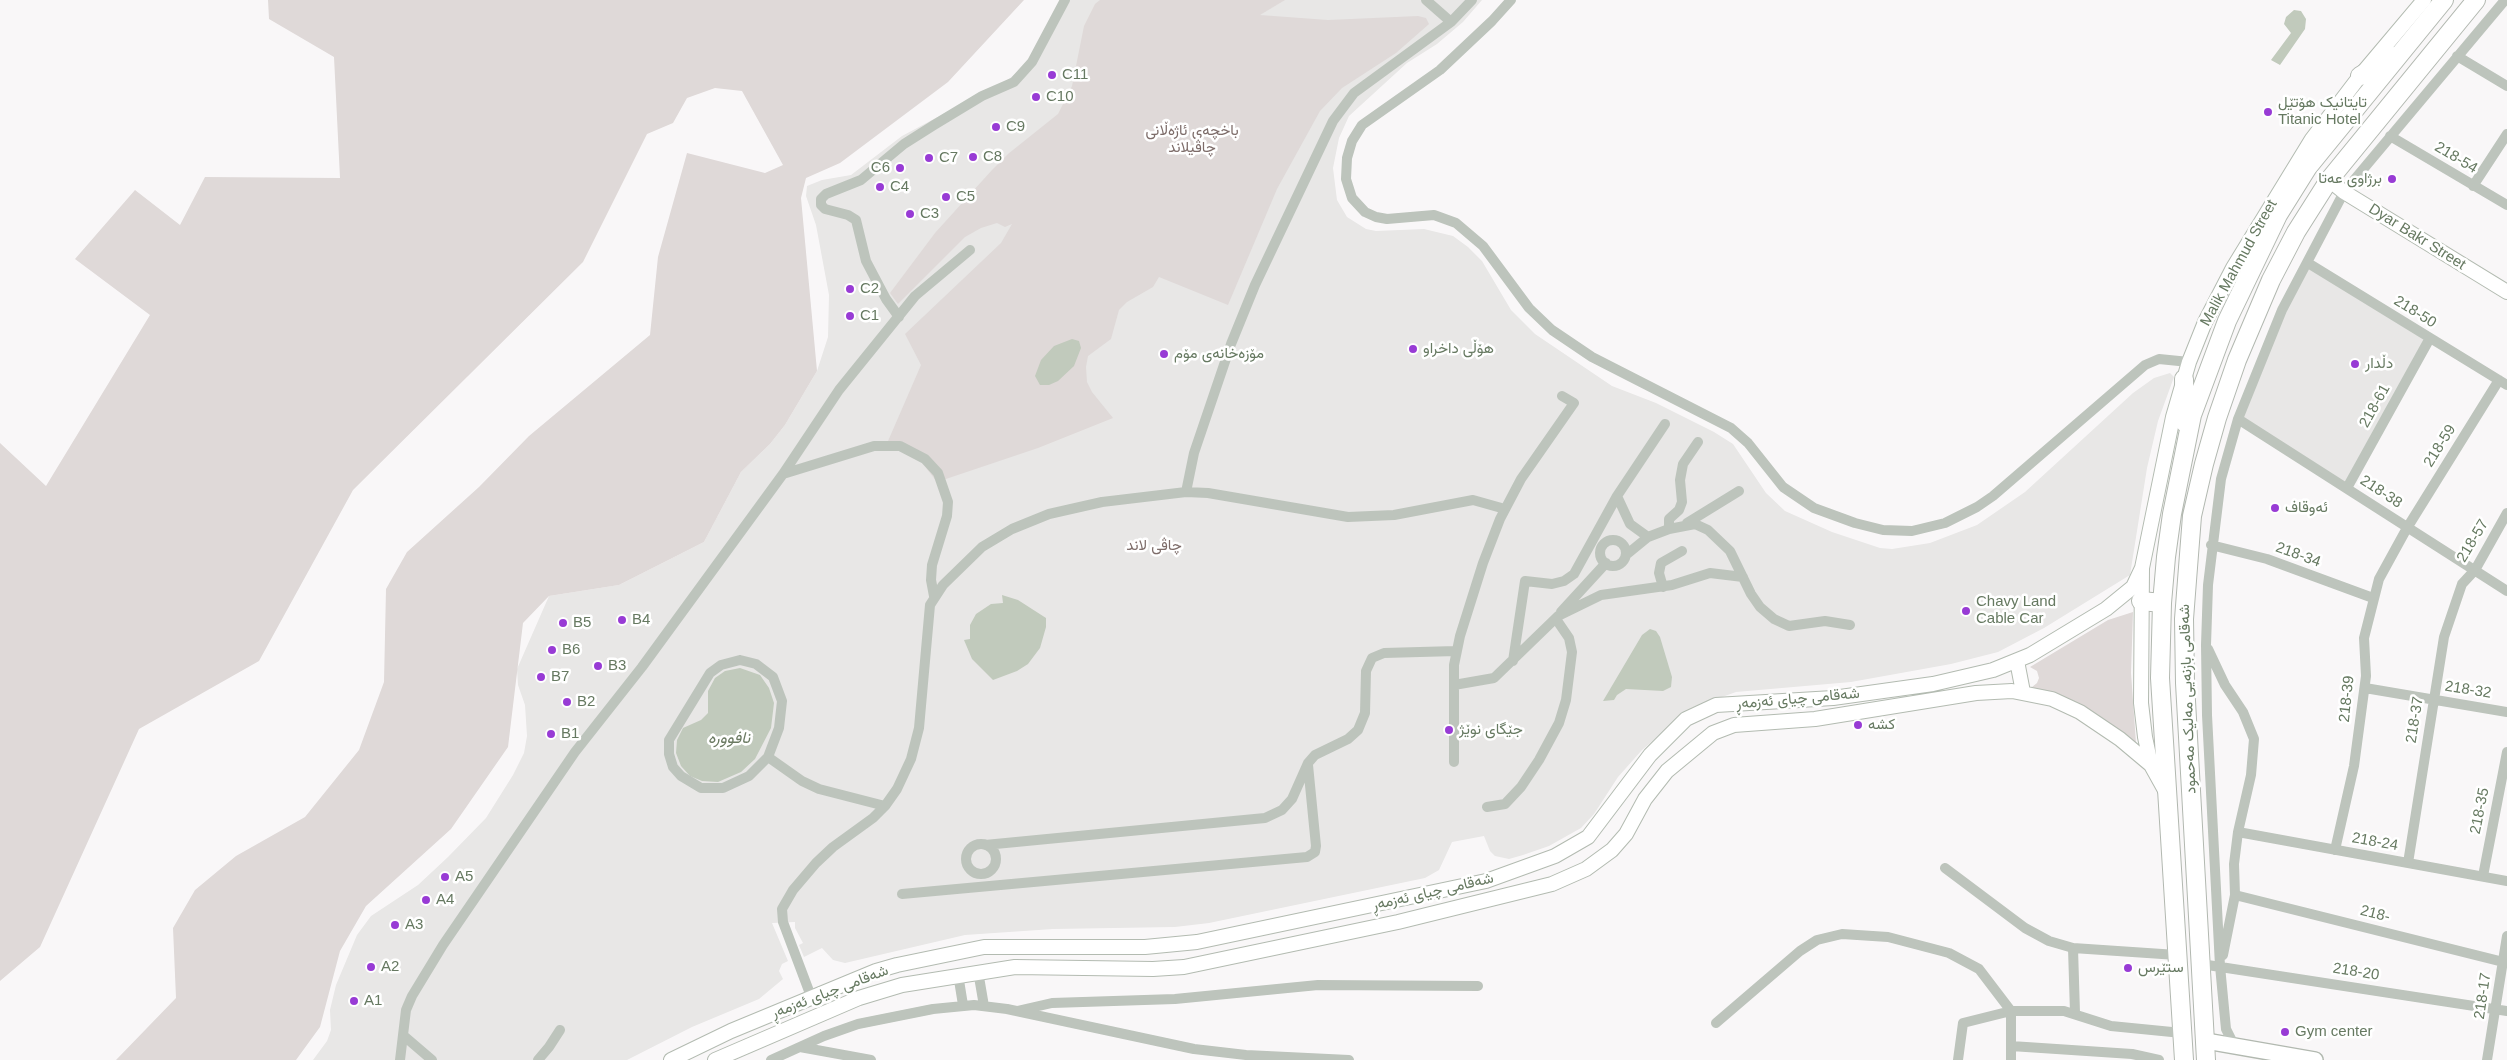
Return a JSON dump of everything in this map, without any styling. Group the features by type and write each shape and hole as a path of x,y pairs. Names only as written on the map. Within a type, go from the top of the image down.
{"highway":[{"name":"شەقامی بازنەیی مەلیک مەحمود","path":"2183,1059 2160,678 2162,603 2172,514 2192,415 2223,329 2278,214 2308,167 2444,0"},
{"name":"شەقامی بازنەیی مەلیک مەحمود","path":"2206,1060 2185,683 2184,619 2192,516 2217,418 2252,324 2296,232 2329,180 2468,3"},
{"path":"2360,76 2404,49"},
{"path":"2184,379 2186,445"},
{"path":"2141,602 2162,603"}],"main road":[{"name":"Malik Mahmud Street","path":"2142,568 2173,416 2189,362 2205,322 2233,268 2312,139 2360,76 2424,0"},
{"name":"Dyar Bakr Street","path":"2329,180 2344,192 2507,292"},
{"path":"2142,568 2142,703 2145,737 2151,765 2166,792"},
{"name":"شەقامی چیای ئەزمەڕ","path":"671,1060 731,1031 876,971 984,947 1145,947 1182,944 1321,918 1478,884 1555,856 1588,837 1650,755 1686,719 1716,705 1833,698 1933,684 1980,674 2017,661 2088,622 2114,604 2135,584 2142,568"},
{"path":"2017,661 2022,692"},
{"name":"شەقامی چیای ئەزمەڕ","path":"715,1060 866,996 902,985 958,974 1015,967 1153,969 1184,966 1398,922 1552,884 1586,869 1612,850 1626,834 1645,799 1667,771 1694,747 1724,728 1746,722 1815,719 1985,692 2022,692 2052,699 2080,712 2120,739 2151,765"},
{"path":"2206,1041 2315,1060"}],"street":[{"path":"899,317 886,299 866,261 856,220 848,215 825,209 821,205 821,199 826,194 861,180 904,144 934,125 982,96 1014,82 1032,62 1065,0"},
{"path":"1426,0 1452,22"},
{"path":"1186,492 1194,453 1231,344 1259,276 1333,121 1354,93 1452,22 1472,0"},
{"path":"1511,0 1446,65 1362,125 1352,141 1347,158 1346,179 1352,198 1365,212 1376,217 1387,219 1434,215 1456,223 1483,246 1530,308 1552,330 1592,357 1731,428 1748,443 1783,488 1814,508 1855,524 1883,530 1912,531 1945,524 1978,507 1993,496 2145,365 2159,359 2189,362"},
{"path":"2235,1047 2226,1028 2220,966 2206,645 2211,545 2221,479 2238,419 2282,310 2308,264 2344,192 2457,56 2505,2"},
{"path":"2457,56 2507,86"},
{"path":"2473,186 2507,134"},
{"name":"218-54","path":"2390,136 2507,205"},
{"path":"400,1060 408,1003 443,945 575,752 642,667 783,474 839,390 915,296 970,250"},
{"name":"218-50","path":"2308,264 2503,383"},
{"name":"218-61","path":"2347,488 2430,338"},
{"name":"218-59","path":"2407,528 2503,383"},
{"path":"1454,762 1456,651 1483,563 1505,509 1521,479 1574,403 1562,396"},
{"name":"218-38","path":"2238,419 2507,591"},
{"path":"1512,661 1525,581 1552,584 1570,578 1580,564 1617,496 1665,424"},
{"path":"1669,529 1669,519 1679,510 1682,502 1680,480 1683,464 1698,442"},
{"path":"783,474 874,446 900,446 924,459 938,473 948,502 947,516 932,564 931,580 934,596"},
{"path":"1684,525 1739,491"},
{"path":"812,998 783,922 782,909 800,880 820,858 885,806 904,774 916,744 922,710 928,617 934,596 954,572 982,547 1028,522 1102,502 1186,492 1208,493 1348,517 1394,515 1473,500 1505,509"},
{"path":"1617,496 1630,524 1648,537"},
{"name":"218-57","path":"2462,584 2475,570 2507,513"},
{"path":"1626,555 1648,537 1669,529 1695,524 1716,536 1733,555 1760,606 1782,623 1795,626 1824,621 1850,625"},
{"name":"218-39","path":"2335,850 2354,766 2365,688 2364,638 2379,580 2407,528"},
{"path":"1608,541 1620,541 1625,548 1626,555 1624,561 1616,565 1606,563 1602,559 1600,550 1608,541"},
{"name":"218-34","path":"2211,545 2267,559 2373,598"},
{"path":"1663,587 1659,573 1661,563 1682,550"},
{"path":"1454,685 1494,678 1557,617 1606,563"},
{"path":"1557,617 1602,595 1663,587 1710,573 1743,577"},
{"name":"218-37","path":"2408,863 2444,637 2462,584"},
{"path":"1487,807 1505,804 1521,788 1559,723 1568,685 1572,647 1567,633 1557,617"},
{"path":"2206,645 2225,685 2243,712 2254,740 2252,775 2238,832 2234,864 2235,895 2220,966"},
{"path":"985,845 1265,818 1282,810 1292,799 1308,764 1315,755 1348,739 1358,730 1365,713 1366,671 1372,658 1384,653 1456,651"},
{"path":"740,660 750,662 769,673 776,683 782,701 782,712 779,728 768,757 749,776 732,785 716,789 694,785 681,776 673,767 669,754 671,735 707,677 721,665 740,660"},
{"name":"218-32","path":"2365,688 2507,712"},
{"name":"218-35","path":"2482,876 2502,801 2507,752"},
{"path":"768,757 802,781 819,789 885,806"},
{"path":"902,894 1307,857 1313,854 1316,849 1308,764"},
{"name":"218-24","path":"2238,832 2507,881"},
{"path":"1945,868 2025,928 2049,940 2073,948 2177,955"},
{"name":"218-","path":"2235,895 2505,962"},
{"path":"1716,1024 1800,951 1817,940 1842,934 1888,937 1949,953 1979,970 2011,1011 2011,1060"},
{"name":"218-17","path":"2487,1060 2502,1010 2507,936"},
{"path":"2073,948 2075,1013"},
{"name":"218-20","path":"2201,964 2502,1010"},
{"path":"978,971 984,1006"},
{"path":"958,974 963,1006"},
{"path":"1016,1011 1052,1003 1175,999 1318,985 1478,986"},
{"path":"771,1060 858,1024 933,1009 984,1006 1016,1011 1194,1049 1246,1055 1349,1060"},
{"path":"1958,1060 1963,1023 2011,1011 2064,1010 2111,1026 2182,1033"},
{"path":"538,1060 560,1030"},
{"path":"404,1036 432,1060"},
{"path":"2011,1046 2071,1055 2159,1060"},
{"path":"800,1047 871,1060"}],"shaded area":[{"name":"چاڤی لاند","path":"1062,0 1482,0 1463,22 1437,44 1407,63 1349,116 1339,138 1333,168 1337,200 1347,217 1366,229 1376,231 1424,229 1453,236 1482,261 1511,310 1535,334 1612,386 1656,403 1714,432 1733,444 1766,493 1785,511 1832,532 1880,548 1892,549 1930,543 1977,525 2025,492 2133,393 2154,378 2170,373 2174,377 2158,421 2147,468 2130,575 2044,628 1998,652 1951,664 1851,682 1736,692 1691,708 1642,750 1618,777 1594,814 1581,828 1549,846 1509,859 1495,856 1490,851 1484,836 1452,842 1439,870 1425,878 1209,923 1175,927 1053,929 965,935 845,963 833,960 822,948 804,957 799,945 803,943 795,928 795,922 772,923 788,961 782,964 779,971 783,979 759,999 692,1027 627,1060 313,1060 327,1041 331,1030 330,1010 336,985 357,935 371,916 418,885 448,857 486,818 513,775 524,753 527,736 525,705 518,685 517,669 549,596 619,585 704,542 741,472 770,444 785,425 817,371 828,337 829,295 816,225 806,196 807,186 822,180 851,175 902,136 1009,79 1026,64"},
{"path":"2308,263 2430,338 2347,488 2238,419"}],"green space":[{"path":"268,0 1024,0 948,82 840,163 806,178 801,198 817,371 785,425 770,444 741,472 704,542 619,585 549,596 523,623 508,747 451,829 366,906 340,951 320,1027 296,1060 116,1060 176,998 173,928 195,890 236,856 305,817 359,750 384,682 386,589 407,552 479,487 529,436 650,335 658,257 687,153 765,173 783,165 742,91 715,88 687,98 673,123 647,134 583,262 353,490 259,661 139,729 40,947 0,981 0,443 46,486 150,315 75,259 135,190 180,225 205,177 340,178 334,57 269,19"},
{"name":"باخچەی ئاژەڵانی چاڤیلاند","path":"1100,0 1285,0 1260,15 1328,20 1418,16 1426,18 1429,24 1396,53 1342,88 1320,111 1277,189 1228,305 1159,277 1153,287 1127,302 1119,310 1111,339 1088,356 1086,367 1087,382 1092,392 1113,418 1038,448 937,482 920,460 904,451 885,448 921,365 905,334 1001,243 1012,224 1005,227 997,223 981,228 965,237 898,304 890,293 935,233 992,170 1008,154 1058,114 1072,86 1084,26 1095,4"},
{"path":"2133,612 2131,673 2136,743 2070,700 2032,687 2039,678 2037,671 2030,667 2108,620"}],"water":[{"path":"2294,10 2301,11 2306,19 2305,29 2280,65 2271,60 2291,33 2284,24 2286,17"},
{"path":"1072,339 1079,341 1081,348 1074,366 1058,381 1049,385 1040,385 1035,376 1041,360 1054,346"},
{"path":"1002,595 1018,600 1046,618 1046,627 1040,648 1028,664 1017,671 993,680 972,659 964,640 970,639 970,625 976,614 991,604 1003,603"},
{"path":"1650,629 1656,631 1660,637 1672,677 1671,687 1663,691 1626,689 1617,695 1614,700 1603,701 1642,635"},
{"name":"نافوورە","path":"740,668 760,675 769,688 774,703 771,728 755,759 741,772 718,782 702,781 690,776 681,766 676,753 677,740 683,728 701,720 708,713 708,691 715,678 725,671"}],"place":[{"name":"C11","path":"1052,75"},
{"name":"C10","path":"1036,97"},
{"name":"تایتانیک هۆتێل Titanic Hotel","path":"2268,112"},
{"name":"C9","path":"996,127"},
{"name":"C8","path":"973,157"},
{"name":"C7","path":"929,158"},
{"name":"C6","path":"900,168"},
{"name":"برژاوی عەتا","path":"2392,179"},
{"name":"C4","path":"880,187"},
{"name":"C5","path":"946,197"},
{"name":"C3","path":"910,214"},
{"name":"C2","path":"850,289"},
{"name":"C1","path":"850,316"},
{"name":"هۆڵی داخراو","path":"1413,349"},
{"name":"مۆزەخانەی مۆم","path":"1164,354"},
{"name":"دڵدار","path":"2355,364"},
{"name":"ئەوقاف","path":"2275,508"},
{"name":"Chavy Land Cable Car","path":"1966,611"},
{"name":"B4","path":"622,620"},
{"name":"B5","path":"563,623"},
{"name":"B6","path":"552,650"},
{"name":"B3","path":"598,666"},
{"name":"B7","path":"541,677"},
{"name":"B2","path":"567,702"},
{"name":"كشه","path":"1858,725"},
{"name":"جێگای نوێژ","path":"1449,730"},
{"name":"B1","path":"551,734"},
{"name":"A5","path":"445,877"},
{"name":"A4","path":"426,900"},
{"name":"A3","path":"395,925"},
{"name":"A2","path":"371,967"},
{"name":"ستێرس","path":"2128,968"},
{"name":"A1","path":"354,1001"},
{"name":"Gym center","path":"2285,1032"}]}
